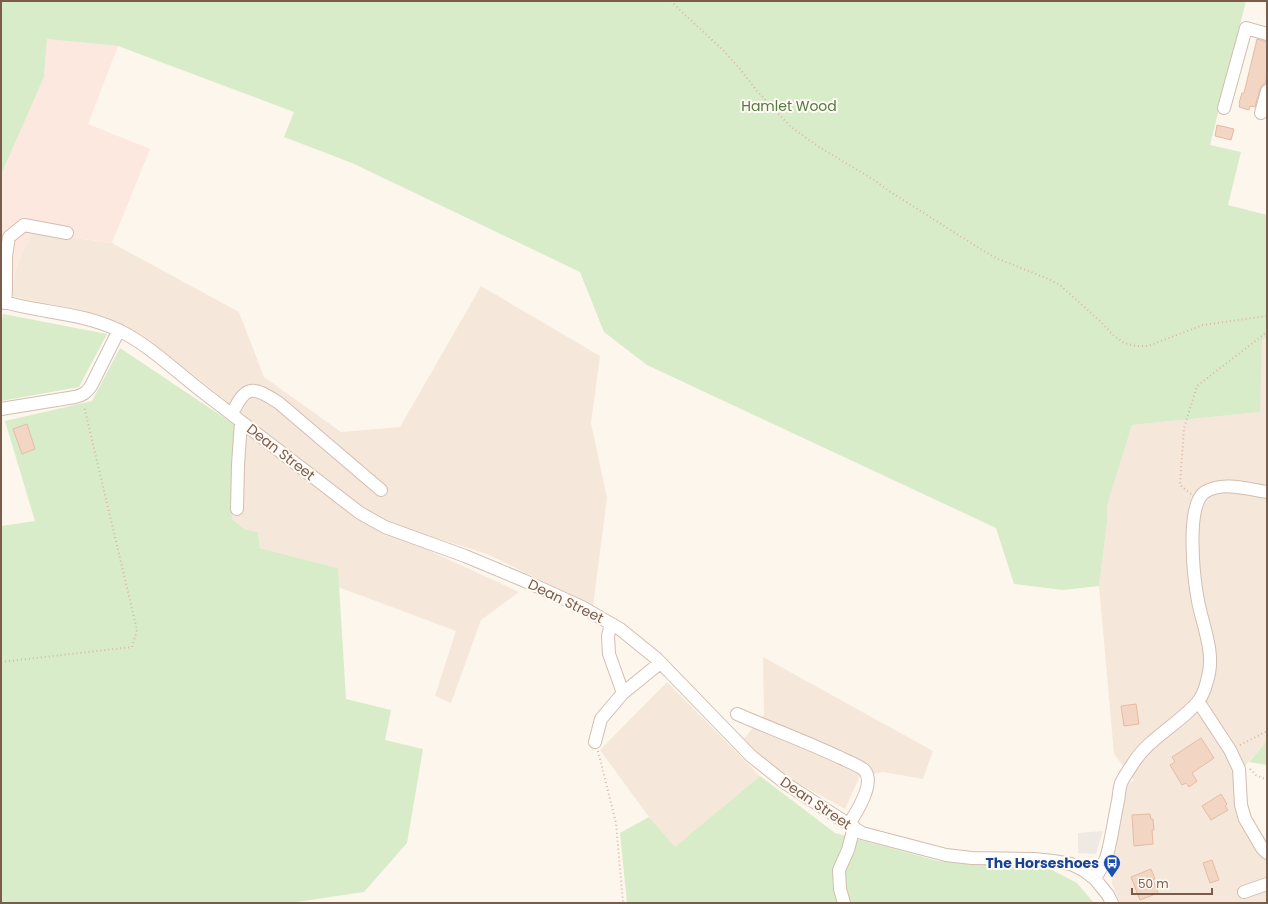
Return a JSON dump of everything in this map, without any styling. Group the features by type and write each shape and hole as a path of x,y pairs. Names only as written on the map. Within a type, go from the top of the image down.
{"street":[{"path":"1224,108 1246,28 1267,34"},
{"path":"1261,112 1267,91"},
{"path":"3,302 6,290 6,256 9,236 24,225 68,233"},
{"name":"Dean Street","path":"3,302 75,315 119,330 140,343 360,513 385,527 465,556 525,581 582,607 620,629 660,663 751,756 785,783 862,833 946,855 972,858 1053,861 1071,864 1083,870 1095,879 1108,895 1112,903"},
{"path":"1,409 81,395 86,392 91,386 119,330"},
{"path":"232,414 243,394 255,390 262,392 279,403 381,490"},
{"path":"237,509 241,422"},
{"path":"1095,879 1107,857 1121,784 1131,765 1155,739 1194,707 1208,680 1210,662 1209,646 1198,600 1193,552 1192,525 1195,506 1198,499 1204,492 1217,488 1230,487 1267,492"},
{"path":"611,624 608,636 609,654 623,693"},
{"path":"595,742 601,719 623,693 660,663"},
{"path":"1198,701 1230,750 1239,769 1241,805 1245,819 1262,848 1267,853"},
{"path":"737,714 826,750 865,771 868,782 867,788 851,826 848,850 839,870 840,890 844,903"},
{"path":"1244,892 1267,884"}],"path":[{"path":"671,1 724,51 766,102 805,138 874,180 982,250 996,258 1060,285 1101,322 1113,335 1124,343 1136,346 1148,346 1203,325 1267,316"},
{"path":"1198,499 1180,485 1184,428 1197,386 1267,332"},
{"path":"1,662 132,647 135,638 137,630 81,395"},
{"path":"1230,750 1267,731"},
{"path":"595,742 616,823 622,903"},
{"path":"1246,765 1256,775 1267,780"}],"shaded area":[{"path":"47,39 118,46 88,124 150,149 112,243 33,232 17,264 11,296 1,292 1,175 44,77"},
{"path":"33,232 112,243 239,312 264,377 341,432 400,427 481,286 600,356 591,423 607,498 593,606 487,554 388,523 344,494 148,339 104,316 11,296 17,264"},
{"path":"1267,338 1267,740 1240,772 1251,815 1267,841 1267,903 1120,903 1112,884 1114,853 1125,787 1134,780 1114,754 1099,586 1107,523 1107,506 1132,425 1259,412 1262,340"},
{"path":"235,425 354,516 519,592 481,620 451,703 435,696 456,631 338,587 338,568 260,548 258,532 244,529 232,519"},
{"path":"763,657 933,751 923,779 883,772 860,776 845,809 774,770 742,741 764,714"},
{"path":"667,682 760,776 675,848 649,817 600,750"},
{"path":"1103,831 1096,854 1078,853 1078,833"}],"green space":[{"name":"Hamlet Wood","path":"1,1 1246,1 1210,145 1241,152 1228,205 1267,215 1267,338 1262,340 1260,412 1132,425 1107,506 1107,523 1099,586 1063,590 1014,584 996,528 647,365 604,332 580,272 352,163 284,137 294,112 118,46 47,39 44,77 1,175"},
{"path":"3,314 107,334 79,387 1,401 1,324"},
{"path":"120,348 235,425 232,519 244,529 258,532 260,548 338,568 346,699 391,710 385,740 423,749 407,843 364,892 290,903 1,903 1,526 35,521 5,421 92,401","holes":["26,424 22,453 13,429"]},
{"path":"1267,740 1267,765 1249,762"},
{"path":"760,776 835,833 938,861 1050,869 1077,883 1094,903 627,903 620,833 649,817 675,847"}],"building":[{"path":"1257,39 1267,42 1267,76 1265,84 1262,85 1260,89 1255,107 1250,106 1249,110 1239,107 1239,103 1242,93 1244,93"},
{"path":"1217,125 1234,129 1231,140 1215,136"},
{"path":"27,424 35,449 22,454 13,429"},
{"path":"1136,704 1139,724 1124,726 1121,706"},
{"path":"1201,738 1214,758 1192,773 1197,781 1189,787 1186,783 1182,785 1170,765 1175,762 1172,757"},
{"path":"1221,794 1227,804 1225,806 1228,810 1211,820 1202,806"},
{"path":"1150,814 1151,819 1153,819 1153,844 1134,846 1132,815"},
{"path":"1212,860 1219,880 1210,883 1203,863"},
{"path":"1151,869 1158,893 1140,900 1131,877"}],"place":[{"name":"The Horseshoes","path":"1112,878"}]}
